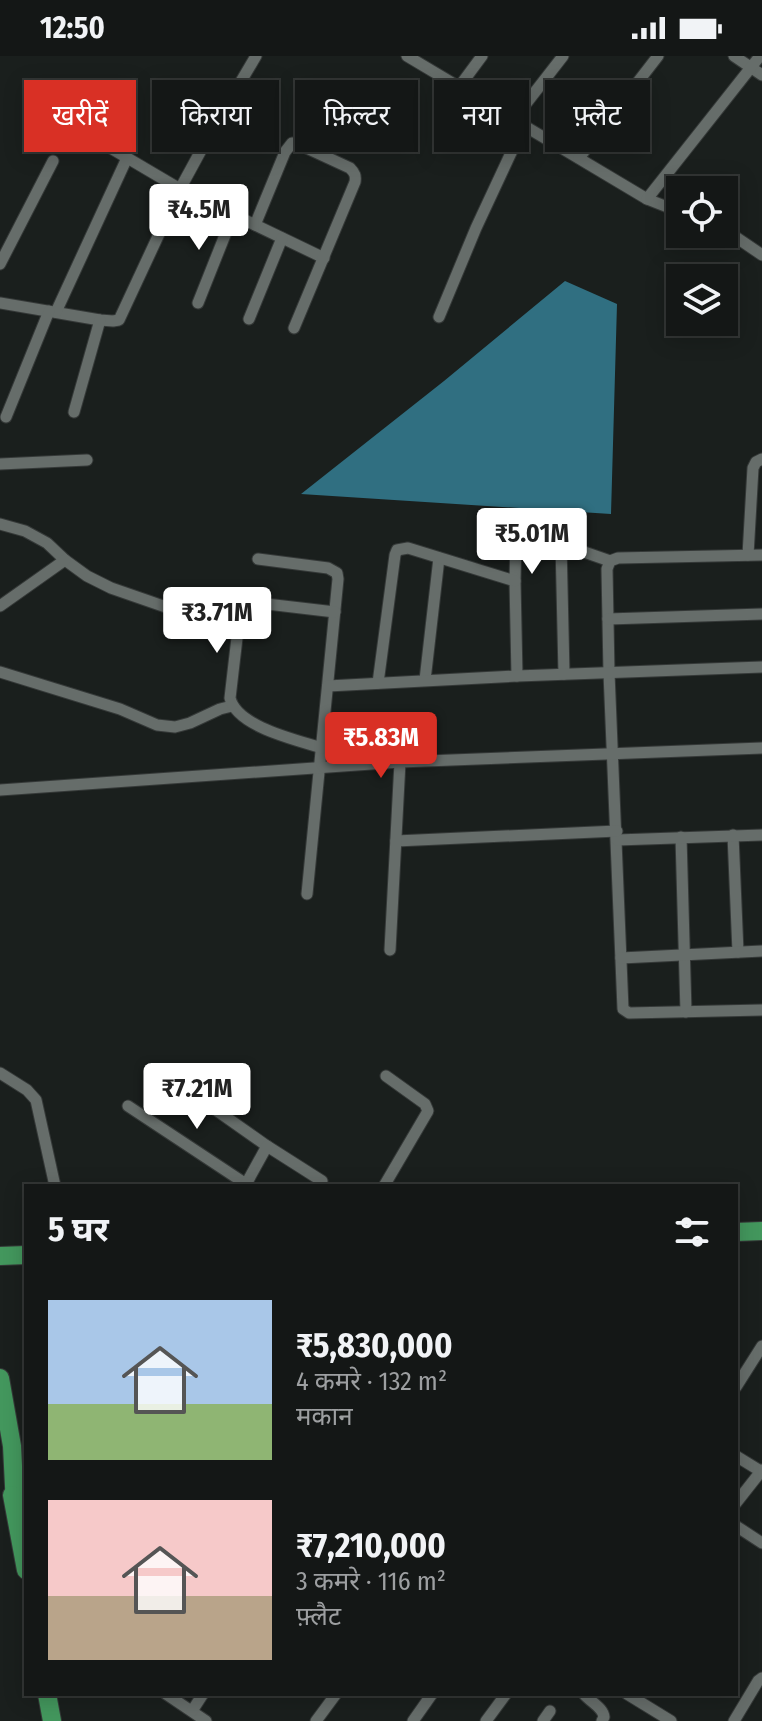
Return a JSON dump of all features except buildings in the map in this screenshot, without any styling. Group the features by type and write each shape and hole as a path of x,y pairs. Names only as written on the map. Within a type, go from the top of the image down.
{"main road":[{"path":"738,1232 762,1231"},
{"path":"0,1256 24,1255"},
{"path":"0,1378 13,1449 15,1506 24,1558"},
{"path":"47,1696 52,1721"}],"street":[{"path":"0,303 100,320 119,320 180,189 256,56"},
{"path":"407,56 447,80"},
{"path":"464,80 482,56"},
{"path":"529,107 563,56"},
{"path":"579,158 658,56"},
{"path":"734,56 762,75"},
{"path":"647,199 760,56"},
{"path":"529,128 647,199 666,206"},
{"path":"255,225 288,146 292,143 350,168 356,176 294,328"},
{"path":"117,152 180,189 324,258"},
{"path":"439,317 507,152"},
{"path":"6,417 52,311 127,158"},
{"path":"0,264 53,161"},
{"path":"198,303 233,215"},
{"path":"249,319 282,238"},
{"path":"738,239 762,255"},
{"path":"74,412 100,320"},
{"path":"748,555 757,505 753,468 762,459"},
{"path":"0,464 87,460"},
{"path":"0,524 25,531 47,543 87,576 111,588 238,632"},
{"path":"517,676 516,534 524,531 610,561 618,558 762,555"},
{"path":"561,543 564,674"},
{"path":"378,683 397,550 408,548 515,581"},
{"path":"425,680 439,558"},
{"path":"258,559 333,569 338,579 307,894"},
{"path":"0,606 65,560"},
{"path":"610,561 607,569 609,673 624,1012 762,1010"},
{"path":"322,748 268,730 236,712 230,698 245,603 335,612"},
{"path":"608,619 762,614"},
{"path":"328,686 762,667"},
{"path":"0,672 120,709 157,725 175,727 232,706"},
{"path":"0,790 400,762 762,748"},
{"path":"390,950 400,762"},
{"path":"733,835 738,952"},
{"path":"396,841 762,835"},
{"path":"681,837 686,1012"},
{"path":"621,958 762,951"},
{"path":"162,1072 322,1181"},
{"path":"0,1073 27,1090 36,1100 55,1184"},
{"path":"385,1184 428,1111 425,1104 386,1076"},
{"path":"128,1106 244,1184"},
{"path":"246,1184 267,1146"},
{"path":"738,1384 762,1346"},
{"path":"738,1457 762,1471 738,1501"},
{"path":"738,1527 762,1543"},
{"path":"734,1721 762,1678"},
{"path":"169,1696 206,1721"},
{"path":"192,1711 202,1696"},
{"path":"316,1721 335,1696"},
{"path":"413,1721 431,1696"},
{"path":"486,1721 505,1696"},
{"path":"585,1696 602,1710 602,1721"},
{"path":"630,1696 671,1721"}],"water":[{"path":"565,281 617,304 611,514 301,494 444,381"}]}
